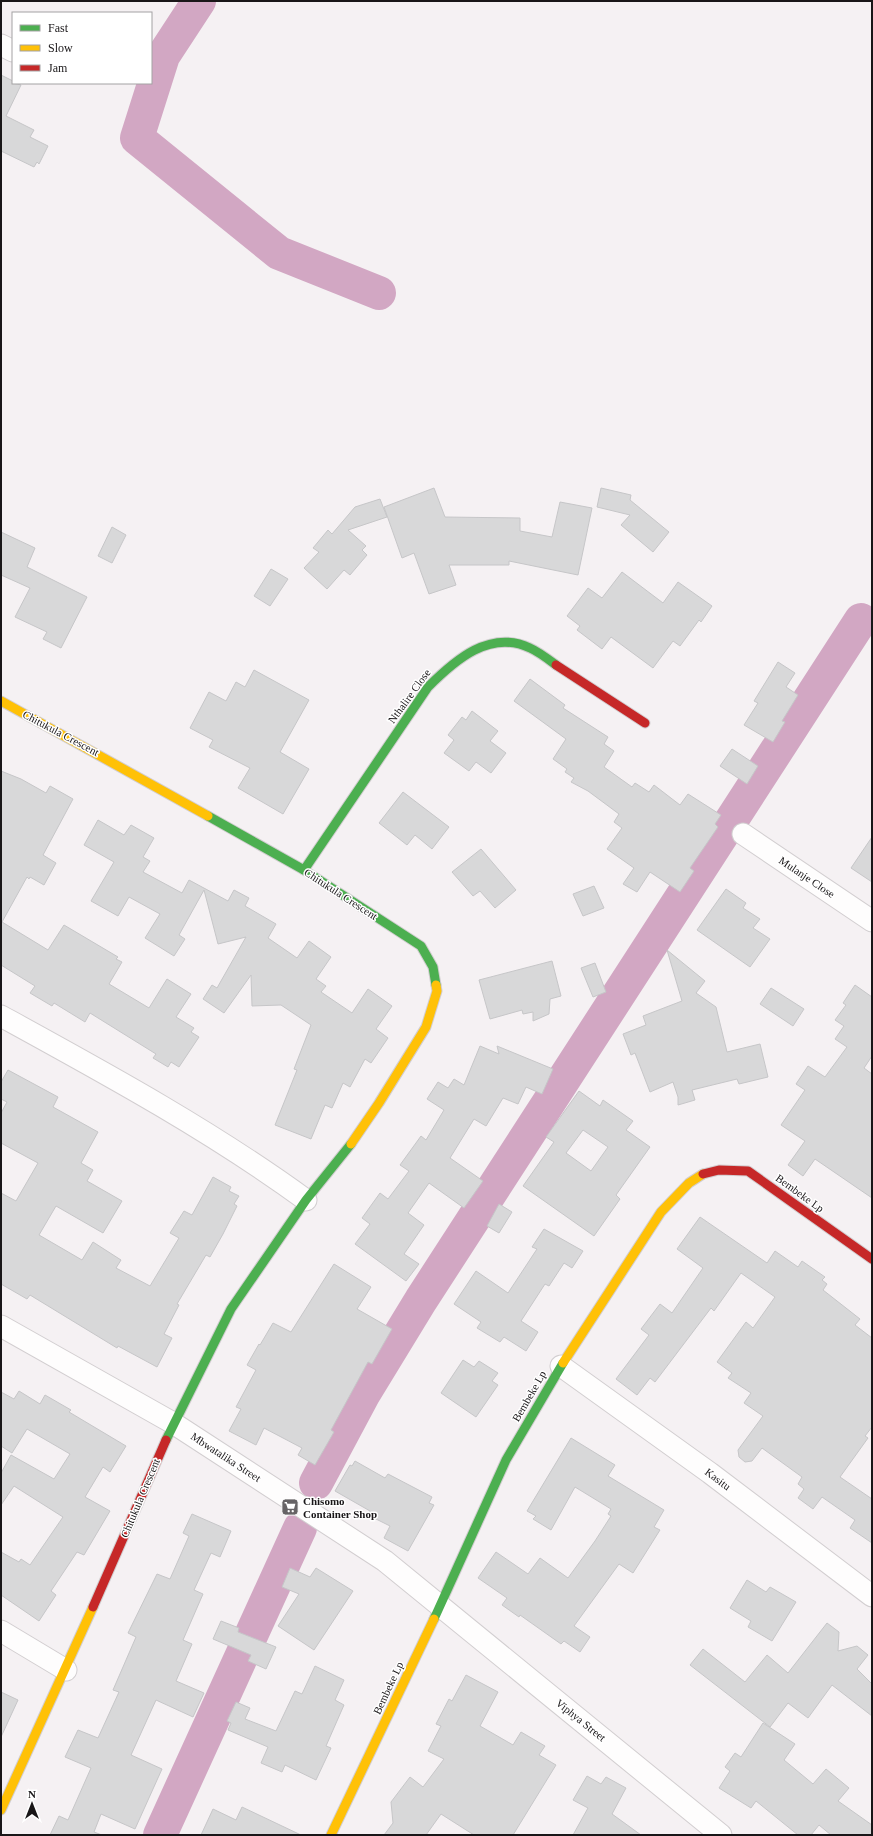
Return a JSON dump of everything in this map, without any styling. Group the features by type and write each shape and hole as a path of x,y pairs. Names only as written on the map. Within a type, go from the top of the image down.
{"street":[{"path":"1,46 12,51"},
{"name":"Nthalire Close","path":"304,870 428,687 447,666 470,651 492,644 510,642 531,648 645,723"},
{"name":"Chitukula Crescent","path":"1,701 117,764 304,870 421,946 433,967 437,991 426,1027 387,1090 345,1153 306,1200 231,1309 173,1422 66,1670 1,1810"},
{"name":"Mulanje Close","path":"743,834 872,921"},
{"path":"1,1016 122,1082 235,1151 306,1200"},
{"name":"Bembeke Lp","path":"331,1835 440,1606 506,1460 561,1366 661,1212 679,1190 696,1176 711,1170 730,1168 748,1171 872,1259"},
{"name":"Mbwatalika Street","path":"1,1326 173,1422 385,1561 440,1606"},
{"name":"Kasitu","path":"561,1366 710,1473 872,1596"},
{"name":"Viphya Street","path":"440,1606 721,1835"},
{"path":"1,1631 66,1670"}],"building":[{"path":"1,75 12,80 12,84 21,85 6,116 34,130 30,137 48,146 39,164 37,162 34,167 1,151"},
{"path":"434,488 445,517 520,518 520,531 552,537 560,502 592,508 578,575 509,561 509,565 449,565 456,585 429,594 414,553 402,558 384,507"},
{"path":"601,488 631,495 630,500 669,532 653,552 621,525 630,515 597,507"},
{"path":"380,499 387,517 348,530 366,546 362,550 367,555 350,575 344,570 327,589 304,568 319,552 313,548 328,530 332,534 355,507"},
{"path":"112,527 126,535 112,563 98,556"},
{"path":"1,532 35,548 27,567 87,597 61,648 43,639 47,632 15,617 30,588 1,575"},
{"path":"271,569 288,579 270,606 254,596"},
{"path":"622,572 663,603 678,582 712,606 701,622 699,620 680,646 673,641 653,668 611,637 602,649 577,630 580,626 567,616 588,588 602,598"},
{"path":"778,662 795,673 786,687 798,695 782,721 785,722 773,742 744,725 758,703 754,701"},
{"path":"254,670 309,700 280,752 309,769 283,814 238,788 250,768 209,747 213,740 190,728 209,692 226,701 236,682 245,687"},
{"path":"530,679 565,705 563,708 608,737 604,744 614,751 604,767 632,787 635,783 649,792 654,785 680,805 688,794 721,815 715,824 718,827 690,868 694,871 680,892 650,872 637,892 623,884 634,868 607,849 622,828 614,822 619,814 588,791 571,782 574,778 565,772 567,769 553,759 566,739 514,701"},
{"path":"472,711 498,731 490,741 506,753 491,773 476,762 469,771 444,753 454,740 448,735 462,717 466,720"},
{"path":"732,749 758,766 747,784 720,766"},
{"path":"1,771 21,779 46,793 50,786 73,799 43,855 56,863 44,885 30,877 29,879 27,877 2,922 48,950 64,925 118,957 116,959 122,962 109,984 149,1008 167,979 191,994 176,1017 194,1028 191,1032 199,1037 179,1067 171,1062 168,1067 153,1058 156,1054 90,1013 85,1022 54,1003 52,1006 30,993 35,986 1,965"},
{"path":"403,792 449,827 432,849 415,835 407,845 379,823"},
{"path":"98,820 124,835 131,825 154,838 143,857 150,861 143,872 182,893 189,880 228,901 234,890 249,898 245,906 276,924 268,938 297,958 309,941 331,957 316,979 326,986 321,992 352,1013 368,989 392,1006 376,1029 388,1038 371,1063 365,1059 350,1087 343,1083 332,1108 325,1105 311,1139 275,1125 297,1070 294,1069 311,1025 281,1005 252,1006 251,975 224,1013 203,999 212,985 217,988 246,937 218,944 204,890 179,935 185,939 174,956 145,938 160,914 129,897 118,916 91,901 114,862 84,845"},
{"path":"872,837 872,882 851,868"},
{"path":"481,849 516,890 495,908 480,891 473,896 452,872"},
{"path":"594,886 604,908 583,916 573,894"},
{"path":"726,889 746,903 743,908 760,919 753,928 770,939 750,967 697,930"},
{"path":"667,950 705,981 696,993 716,1007 727,1052 760,1044 768,1077 739,1084 737,1079 692,1090 695,1100 678,1105 678,1097 673,1082 650,1092 635,1053 631,1055 623,1034 646,1025 643,1016 682,1001"},
{"path":"552,961 561,996 550,999 549,1014 533,1021 533,1012 523,1014 522,1010 490,1019 479,980"},
{"path":"595,963 606,992 593,997 581,968"},
{"path":"855,985 872,997 872,1056 864,1068 872,1074 872,1198 815,1159 803,1176 788,1165 805,1141 781,1125 805,1090 796,1084 808,1066 825,1077 847,1047 835,1039 844,1026 835,1020 846,1005 843,1003"},
{"path":"771,988 804,1009 793,1026 760,1004"},
{"path":"480,1046 499,1054 497,1046 553,1069 542,1094 526,1087 518,1104 503,1098 486,1126 474,1119 450,1158 483,1181 464,1208 429,1183 408,1213 424,1225 404,1254 419,1264 406,1281 355,1244 370,1224 362,1218 380,1193 388,1199 409,1171 400,1165 421,1136 426,1140 444,1110 427,1099 438,1082 448,1088 454,1079 464,1085"},
{"path":"8,1070 58,1097 53,1107 98,1132 81,1163 93,1170 87,1181 122,1201 103,1233 56,1206 39,1235 82,1260 93,1242 121,1260 116,1268 150,1286 179,1238 170,1233 184,1211 192,1215 213,1177 231,1187 229,1191 239,1196 234,1204 237,1206 210,1257 206,1255 177,1304 179,1305 164,1334 172,1338 157,1367 118,1346 117,1348 30,1295 27,1299 1,1284 1,1193 16,1201 38,1163 1,1143 1,1113 7,1102 1,1099 1,1082"},
{"path":"579,1091 600,1106 603,1100 633,1121 626,1130 650,1147 616,1195 620,1199 594,1236 523,1186 554,1142 546,1137","holes":["583,1130 608,1147 591,1171 566,1153"]},
{"path":"499,1204 512,1212 499,1233 487,1226"},
{"path":"700,1217 767,1263 775,1251 798,1267 802,1261 825,1277 822,1280 827,1284 823,1290 860,1319 855,1325 872,1338 872,1427 865,1436 868,1438 840,1477 872,1499 872,1543 850,1528 855,1520 822,1497 813,1509 798,1498 804,1489 798,1484 802,1477 762,1448 752,1461 745,1462 739,1457 738,1450 763,1416 744,1403 751,1393 728,1378 732,1373 717,1362 746,1322 753,1328 775,1297 741,1273 714,1311 711,1308 655,1382 650,1378 637,1395 616,1379 649,1335 641,1329 660,1304 672,1313 703,1268 677,1249"},
{"path":"544,1229 583,1251 572,1268 564,1263 549,1286 545,1284 521,1321 538,1332 526,1351 504,1337 500,1342 477,1328 481,1322 454,1304 476,1271 508,1293 537,1249 532,1247"},
{"path":"334,1264 371,1287 357,1309 392,1329 372,1364 368,1362 331,1430 334,1432 315,1465 298,1455 302,1448 264,1428 256,1445 229,1431 241,1409 236,1407 256,1370 247,1365 259,1344 260,1345 273,1323 291,1332"},
{"path":"463,1360 474,1367 479,1361 498,1373 492,1381 498,1385 476,1417 441,1393"},
{"path":"19,1391 40,1404 45,1395 71,1410 69,1412 126,1446 110,1472 103,1467 85,1497 110,1511 84,1555 77,1552 51,1591 56,1595 39,1621 1,1595 1,1552 19,1562 21,1559 30,1565 63,1517 14,1486 1,1505 1,1473 11,1455 54,1479 70,1454 27,1429 12,1453 1,1446 1,1392 14,1399"},
{"path":"571,1438 615,1465 608,1476 664,1510 654,1527 660,1530 633,1573 619,1564 574,1626 590,1637 580,1652 564,1641 561,1644 520,1615 519,1617 502,1605 507,1598 478,1578 496,1552 528,1574 540,1558 568,1578 595,1541 611,1516 608,1514 611,1509 575,1487 551,1530 533,1519 536,1516 527,1511"},
{"path":"355,1461 385,1478 388,1474 432,1497 429,1503 434,1505 408,1551 384,1538 390,1526 368,1515 370,1511 335,1491 350,1465 352,1466"},
{"path":"192,1514 231,1531 220,1557 211,1553 194,1590 203,1594 183,1640 192,1644 176,1681 204,1693 193,1717 156,1700 131,1755 162,1769 135,1829 101,1814 94,1832 102,1835 50,1835 59,1816 68,1820 91,1768 65,1757 78,1730 98,1738 119,1692 113,1690 136,1637 128,1633 157,1574 170,1579 189,1536 183,1533"},
{"path":"290,1568 310,1577 316,1568 353,1591 314,1650 278,1626 299,1594 282,1587"},
{"path":"747,1580 766,1592 770,1587 796,1602 772,1641 748,1627 751,1621 730,1608"},
{"path":"221,1621 239,1628 238,1632 276,1647 266,1669 248,1661 251,1655 213,1639"},
{"path":"827,1623 839,1632 838,1651 857,1646 868,1655 857,1669 872,1684 872,1716 832,1685 808,1718 788,1703 770,1727 690,1665 703,1649 745,1682 767,1655 788,1673"},
{"path":"315,1666 344,1680 335,1700 344,1705 326,1746 331,1748 316,1780 285,1765 282,1772 261,1763 268,1747 228,1730 231,1723 227,1721 236,1702 250,1708 245,1719 276,1731 295,1691 302,1694"},
{"path":"466,1675 498,1692 480,1726 513,1745 521,1732 545,1746 539,1755 556,1765 513,1835 474,1835 441,1814 426,1835 384,1835 393,1823 391,1802 410,1777 423,1787 444,1759 428,1751 441,1726 436,1724 449,1699 452,1701"},
{"path":"1,1692 18,1700 1,1737"},
{"path":"763,1723 795,1744 784,1760 813,1784 826,1769 849,1788 838,1801 872,1825 872,1835 831,1835 819,1825 811,1835 798,1835 756,1801 751,1808 719,1788 730,1771 725,1767 735,1753 741,1757"},
{"path":"587,1776 601,1784 606,1777 626,1788 612,1814 641,1835 573,1835 588,1808 573,1800"},
{"path":"242,1807 301,1835 201,1835 213,1809 236,1820"}],"waterway":[{"path":"199,1 163,56 137,138 279,253 379,293"},
{"path":"316,1483 363,1395 421,1300 861,620"},
{"path":"160,1835 300,1528"}],"traffic: fast":[{"path":"304,870 428,687 450,667 474,650 501,642 515,643 530,648 556,665"},
{"path":"208,816 304,870 421,946 433,967 436,985"},
{"path":"166,1440 231,1309 306,1200 351,1144"},
{"path":"434,1619 506,1460 563,1363"}],"traffic: slow":[{"path":"1,701 208,816"},
{"path":"351,1144 379,1103 426,1027 437,991 436,985"},
{"path":"563,1363 661,1212 689,1183 703,1174"},
{"path":"1,1810 93,1607"},
{"path":"331,1835 434,1619"}],"traffic: jam":[{"path":"556,665 645,723"},
{"path":"703,1174 719,1170 748,1171 872,1259"},
{"path":"93,1607 166,1440"}],"place":[{"name":"Chisomo Container Shop","path":"290,1507"}]}
